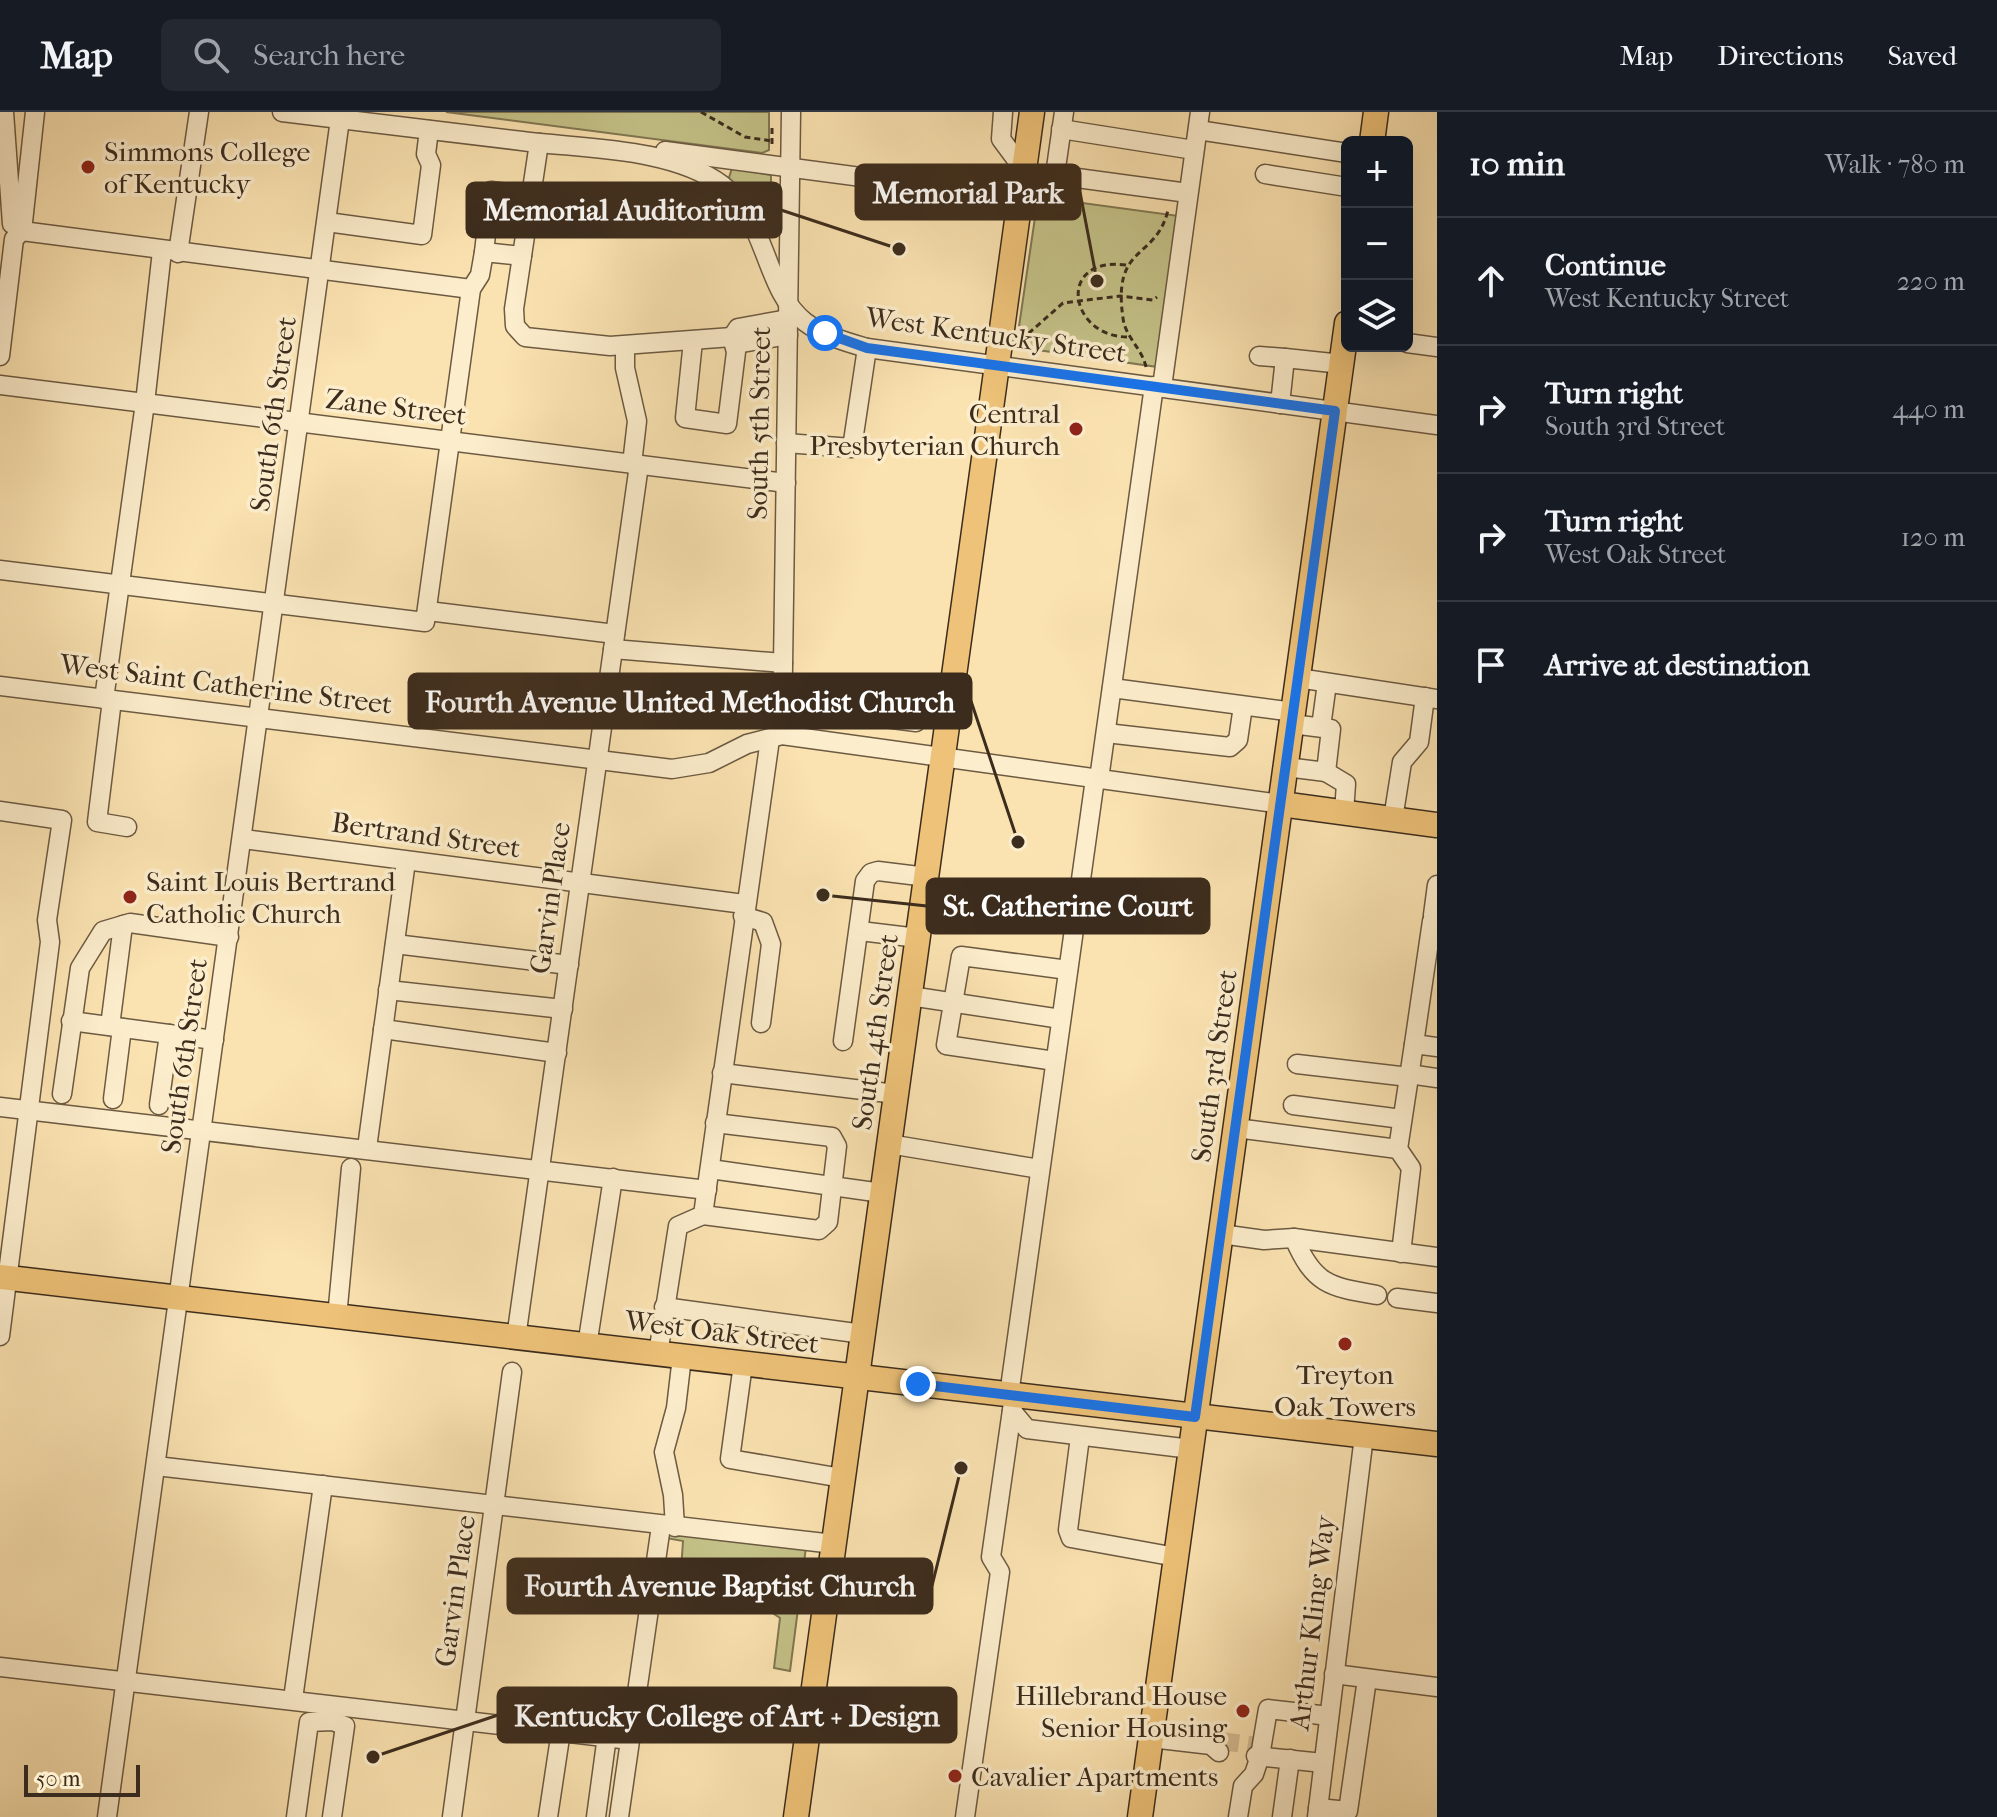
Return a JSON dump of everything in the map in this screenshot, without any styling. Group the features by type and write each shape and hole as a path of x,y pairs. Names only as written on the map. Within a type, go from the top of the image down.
{"main road":[{"name":"South 4th Street","path":"796,1817 943,758 1005,357 1020,198 1032,112"},
{"path":"1373,136 1376,112"},
{"name":"South 3rd Street","path":"1140,1817 1343,352"},
{"name":"West Saint Catherine Street","path":"1281,804 1437,825"},
{"name":"West Oak Street","path":"4,1278 856,1377 1012,1401 1195,1417 1437,1444"}],"street":[{"path":"4,112 18,235"},
{"path":"0,356 35,112"},
{"path":"127,827 97,822 119,585 170,252 199,112"},
{"name":"West Kentucky Street","path":"282,112 340,116 429,130 634,153 694,169 735,196 752,220 793,309 810,325 867,348 1005,357 1158,387 1437,425"},
{"name":"South 5th Street","path":"703,1215 744,910 776,737 783,663 791,112"},
{"path":"1003,112 1001,139 1024,170"},
{"name":"South 6th Street","path":"107,1817 340,116"},
{"path":"1188,193 1055,175 1062,121 1194,150"},
{"path":"965,1817 1000,1572 991,1557 1040,1169 1199,121 1341,152"},
{"path":"327,222 422,235 431,165 426,154 429,130"},
{"path":"539,143 515,317 515,326 525,337 625,346 732,337 742,343 788,327"},
{"name":"West Kentucky Street","path":"634,153 664,151 791,165 1020,198"},
{"path":"1265,174 1341,186"},
{"path":"0,570 425,622 471,289 480,275 491,191 531,196"},
{"path":"18,235 471,289"},
{"path":"484,252 522,256"},
{"path":"693,341 685,418 727,424 736,352 732,337"},
{"path":"1413,344 1437,347"},
{"name":"Garvin Place","path":"516,1338 598,760 635,465 637,421 625,368 625,346"},
{"path":"786,443 852,448 867,348"},
{"path":"1259,356 1342,364"},
{"path":"1280,404 1285,358"},
{"name":"Zane Street","path":"0,385 786,483"},
{"path":"428,611 614,641 783,663"},
{"path":"1298,678 1431,698 1419,742 1402,762 1393,819"},
{"path":"1321,727 1327,683"},
{"name":"West Saint Catherine Street","path":"0,686 685,768 709,763 747,744 776,737 1281,804"},
{"path":"1112,688 1243,706 1331,729 1326,772"},
{"path":"1106,733 1230,747 1238,740 1243,706"},
{"path":"806,708 911,722 903,752"},
{"path":"830,743 834,712"},
{"path":"1286,767 1326,772 1346,784 1344,812"},
{"path":"0,811 62,820 47,920 50,942 4,1278 0,1336"},
{"name":"Bertrand Street","path":"243,839 580,884 744,910"},
{"path":"367,1148 406,861"},
{"path":"843,1041 865,881 871,873 878,871 927,877"},
{"path":"1401,1253 1411,1168 1398,1149 1437,885"},
{"path":"744,910 763,922 771,944 761,1023"},
{"path":"62,1094 80,968 87,952 103,931 123,925 229,937"},
{"path":"113,1099 123,925"},
{"path":"860,931 918,938"},
{"path":"395,944 569,965"},
{"path":"1055,1061 946,1045 961,956 1068,970"},
{"path":"388,990 563,1009"},
{"path":"910,996 1061,1019"},
{"path":"71,1021 214,1040"},
{"path":"383,1029 557,1053"},
{"path":"159,1105 169,1034"},
{"path":"1414,1044 1437,1047"},
{"path":"1297,1064 1437,1078"},
{"path":"722,1073 896,1094"},
{"path":"1293,1105 1402,1119"},
{"path":"0,1107 202,1128 707,1190"},
{"path":"619,1817 673,1495 664,1452 676,1408 664,1307 678,1226 703,1215 819,1230 828,1222 837,1146 832,1137 715,1123"},
{"path":"1236,1128 1398,1149"},
{"path":"889,1144 1040,1169"},
{"path":"337,1317 351,1168"},
{"path":"710,1169 882,1193"},
{"path":"587,1346 613,1178"},
{"path":"1221,1234 1264,1240 1294,1238 1437,1257"},
{"path":"1294,1238 1302,1257 1329,1287 1377,1295"},
{"path":"1397,1298 1437,1303"},
{"path":"664,1307 863,1334"},
{"path":"743,1364 730,1459 842,1478"},
{"name":"Garvin Place","path":"452,1817 512,1372"},
{"path":"1012,1401 1027,1429 1191,1449"},
{"name":"Arthur Kling Way","path":"1317,1812 1364,1436"},
{"path":"1080,1437 1068,1530 1071,1538 1176,1557"},
{"path":"156,1466 834,1544"},
{"path":"293,1699 323,1485"},
{"path":"0,1667 630,1740"},
{"path":"1334,1674 1437,1687"},
{"path":"1317,1812 1348,1811 1367,1679"},
{"path":"1238,1817 1243,1786 1254,1774 1268,1709 1329,1716"},
{"path":"296,1817 309,1722 321,1720 345,1726 332,1817"},
{"path":"548,1817 561,1731"},
{"path":"596,1817 607,1736"},
{"path":"1151,1738 1217,1746"},
{"path":"1259,1751 1323,1763"},
{"path":"1282,1817 1290,1759"}],"path":[{"path":"701,112 745,137 772,141"},
{"path":"1146,367 1140,350 1129,337 1120,296 1126,265 1161,229 1168,210"},
{"path":"1126,265 1107,263 1091,268 1080,280 1080,301 1084,315 1094,328 1109,336 1129,337"},
{"path":"1005,357 1030,329 1063,303 1120,296 1153,300 1163,293"}],"shaded area":[{"path":"446,112 769,112 769,150 762,153"},
{"path":"732,168 771,175 770,235 756,212 728,181"},
{"path":"1038,197 1179,216 1158,367 1016,347"},
{"path":"667,1531 806,1547 790,1671 774,1668 780,1618 771,1612 679,1600 683,1541 666,1538"}],"tunnel":[{"path":"1221,1741 1258,1746"}],"place":[{"name":"Simmons College of Kentucky","path":"88,167"},
{"name":"Memorial Auditorium","path":"899,249"},
{"name":"Memorial Park","path":"1097,281"},
{"name":"Central Presbyterian Church","path":"1076,429"},
{"name":"Fourth Avenue United Methodist Church","path":"1018,842"},
{"name":"St. Catherine Court","path":"823,895"},
{"name":"Saint Louis Bertrand Catholic Church","path":"130,897"},
{"name":"Treyton Oak Towers","path":"1345,1344"},
{"name":"Fourth Avenue Baptist Church","path":"961,1468"},
{"name":"Hillebrand House Senior Housing","path":"1243,1711"},
{"name":"Kentucky College of Art + Design","path":"373,1757"},
{"name":"Cavalier Apartments","path":"955,1776"}],"route":[{"path":"825,333 867,348 1335,411 1195,1417 918,1384"}]}
